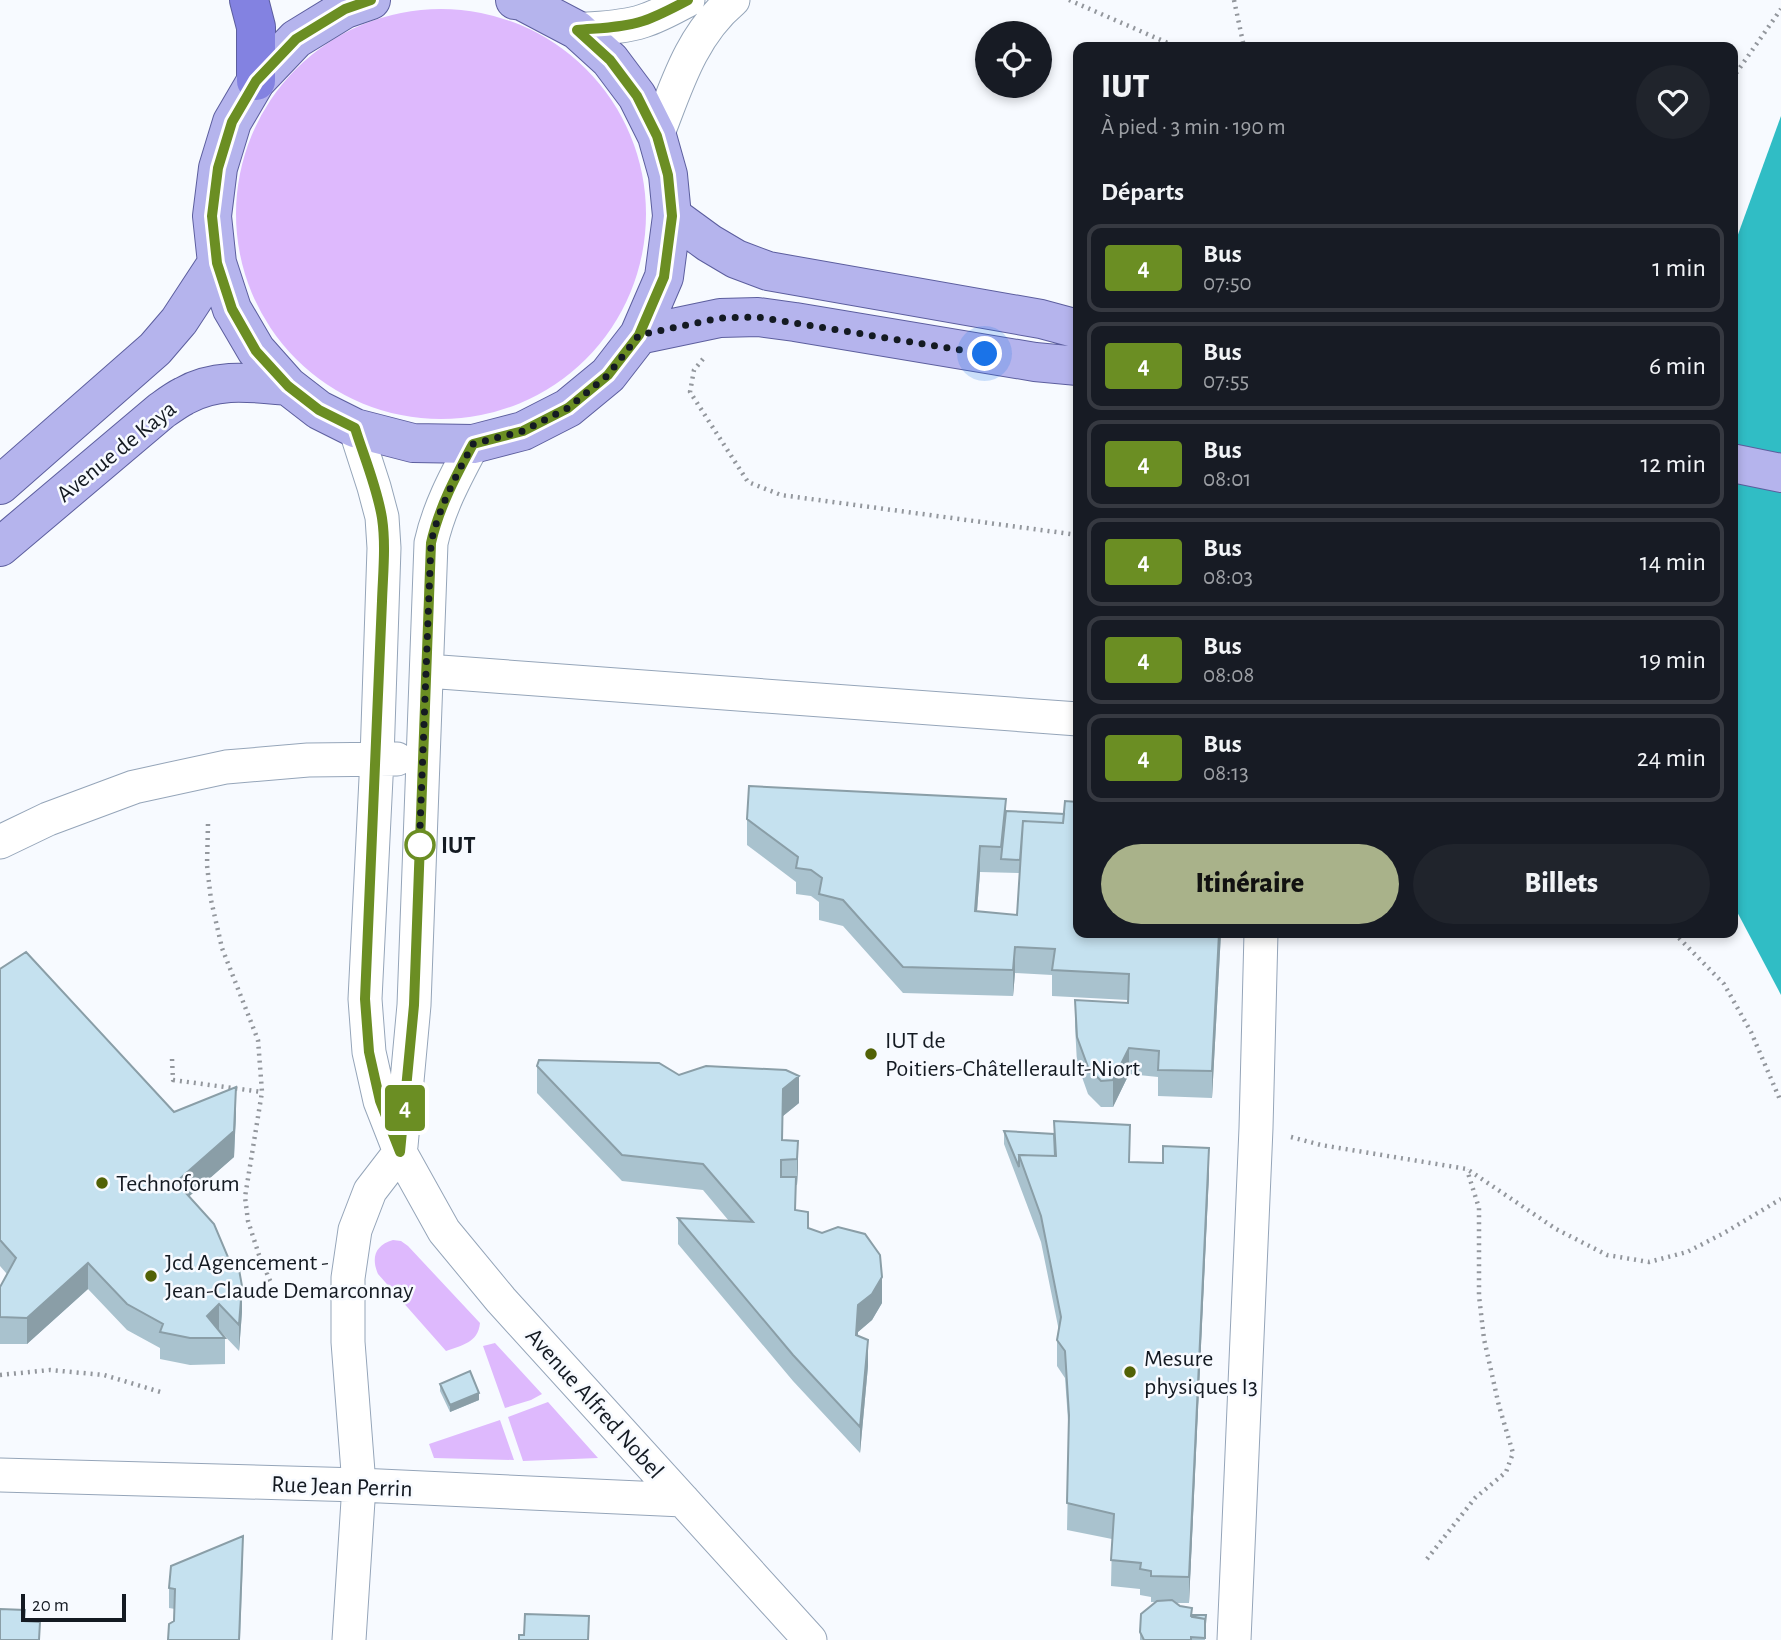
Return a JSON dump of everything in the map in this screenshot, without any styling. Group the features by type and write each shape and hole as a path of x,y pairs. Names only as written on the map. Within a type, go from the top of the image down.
{"highway":[{"path":"248,0 256,27 256,81"}],"main road":[{"path":"371,0 345,9 296,39 256,81 232,122 218,168 212,216 217,263 232,309 256,351 288,386 319,410 355,428 413,443 473,444 523,431 568,408 608,375 639,335 664,277 672,216 668,175 657,136 637,96 610,60 577,30 522,1 515,0"},
{"path":"672,216 736,259 768,271 1041,319 1073,328"},
{"name":"Avenue de Kaya","path":"0,485 155,349 179,321 217,263"},
{"path":"639,335 720,318 758,317 1035,362 1073,366"},
{"name":"Avenue de Kaya","path":"0,547 161,411 186,394 212,385 240,381 288,386"},
{"path":"1738,464 1781,473"}],"street":[{"path":"577,30 640,22 688,0"},
{"path":"657,136 689,56 702,33 733,0"},
{"name":"Avenue Alfred Nobel","path":"355,428 382,517 384,548 365,999 369,1052 380,1101 400,1152 444,1231 501,1300 810,1640"},
{"path":"349,1640 359,1485 348,1342 348,1278 355,1230 370,1191 400,1152 414,1005 431,543 445,498 473,444"},
{"path":"427,671 1073,719"},
{"path":"0,842 48,819 134,787 226,767 308,760 423,760"},
{"path":"1234,1640 1256,1128 1261,938"},
{"name":"Rue Jean Perrin","path":"0,1475 359,1485 683,1500"}],"path":[{"path":"1069,0 1166,42"},
{"path":"1234,0 1243,42"},
{"path":"1738,70 1781,9"},
{"path":"710,349 694,370 690,392 748,482 781,495 1073,534"},
{"path":"208,824 207,865 211,900 222,948 258,1041 262,1092 246,1197 248,1221 274,1290"},
{"path":"1679,938 1724,984 1751,1032 1781,1102"},
{"path":"172,1059 173,1080 262,1092"},
{"path":"1256,1128 1321,1145 1467,1169 1556,1229 1597,1250 1607,1255 1649,1262 1687,1252 1781,1199"},
{"path":"1427,1559 1475,1498 1506,1472 1513,1453 1484,1339 1479,1296 1479,1208 1467,1169"},
{"path":"0,1375 50,1370 104,1375 164,1393"}],"shaded area":[{"path":"441,9 481,12 520,24 555,43 586,69 612,100 631,135 643,174 646,214 643,254 631,293 612,328 586,359 555,385 520,404 481,416 441,419 401,416 362,404 327,385 296,359 270,328 251,293 239,254 236,214 239,174 251,135 270,100 296,69 327,43 362,24 401,12"},
{"path":"393,1240 408,1246 480,1323 473,1339 446,1351 378,1274 376,1253 382,1245"},
{"path":"495,1343 542,1394 505,1408 483,1346"},
{"path":"548,1402 598,1458 523,1461 508,1417"},
{"path":"500,1420 514,1460 434,1458 429,1444"}],"water":[{"path":"1781,116 1781,995 1738,914 1738,234"}],"building":[{"path":"749,786 1006,799 1001,847 980,846 975,911 1017,915 1023,821 1063,823 1065,801 1073,802 1073,938 1219,938 1212,1071 1158,1070 1159,1051 1129,1048 1113,1080 1101,1081 1088,1067 1077,1037 1075,1000 1128,1003 1129,974 1052,970 1055,949 1015,947 1013,970 903,967 843,900 819,894 822,878 811,870 796,868 798,857 747,819"},
{"path":"1006,811 1064,814 1063,823 1023,821 1020,860 1001,859"},
{"name":"Technoforum","path":"26,952 174,1112 236,1087 234,1131 176,1182 214,1224 230,1262 238,1264 242,1286 239,1325 219,1304 207,1316 225,1338 190,1338 160,1332 163,1324 127,1304 88,1263 27,1318 0,1317 0,1287 16,1258 0,1240 0,969"},
{"path":"539,1060 659,1063 679,1075 706,1066 786,1070 799,1076 783,1089 782,1140 798,1141 797,1159 781,1160 781,1177 796,1177 795,1210 808,1212 808,1228 822,1233 838,1227 865,1234 880,1255 882,1277 872,1294 858,1305 856,1335 868,1340 860,1427 793,1355 678,1218 753,1222 703,1164 622,1155 537,1066"},
{"name":"Mesure physiques I3","path":"1054,1121 1130,1125 1129,1162 1163,1163 1163,1146 1209,1148 1189,1577 1151,1576 1151,1571 1140,1569 1141,1563 1111,1560 1114,1514 1067,1503 1069,1415 1065,1351 1057,1340 1061,1317 1041,1216 1019,1155 1056,1156"},
{"path":"1004,1131 1054,1134 1055,1156 1019,1155 1019,1167"},
{"path":"470,1371 479,1393 450,1405 440,1384"},
{"path":"243,1536 239,1640 168,1640 169,1624 174,1621 175,1589 169,1588 171,1566"},
{"path":"1172,1600 1180,1606 1192,1608 1191,1616 1205,1619 1205,1638 1144,1640 1140,1632 1141,1614 1157,1601"},
{"path":"0,1609 25,1610 24,1621 40,1622 39,1640 0,1640"},
{"path":"525,1614 589,1616 588,1640 519,1640 519,1635 524,1635"},
{"path":"1192,1615 1206,1615 1205,1624 1205,1619"}],"bus line":[{"name":"4","path":"371,0 345,9 296,39 256,81 232,122 218,168 212,216 217,263 232,309 256,351 288,386 319,410 355,428 382,517 384,548 365,999 369,1052 380,1101 400,1152 414,1005 431,543 436,521 473,444 523,431 568,408 608,375 639,335 664,277 672,216 668,175 657,136 637,96 610,60 577,30 640,22 688,0"}],"place":[{"name":"IUT","path":"420,845"},
{"name":"IUT de Poitiers-Châtellerault-Niort","path":"871,1054"},
{"name":"Technoforum","path":"102,1183"},
{"name":"Jcd Agencement - Jean-Claude Demarconnay","path":"151,1276"},
{"name":"Mesure physiques I3","path":"1130,1372"}],"route":[{"path":"420,845 419,854 431,543 445,498 473,444 523,431 568,408 608,375 639,335 720,318 758,317 795,322 985,354"}]}
